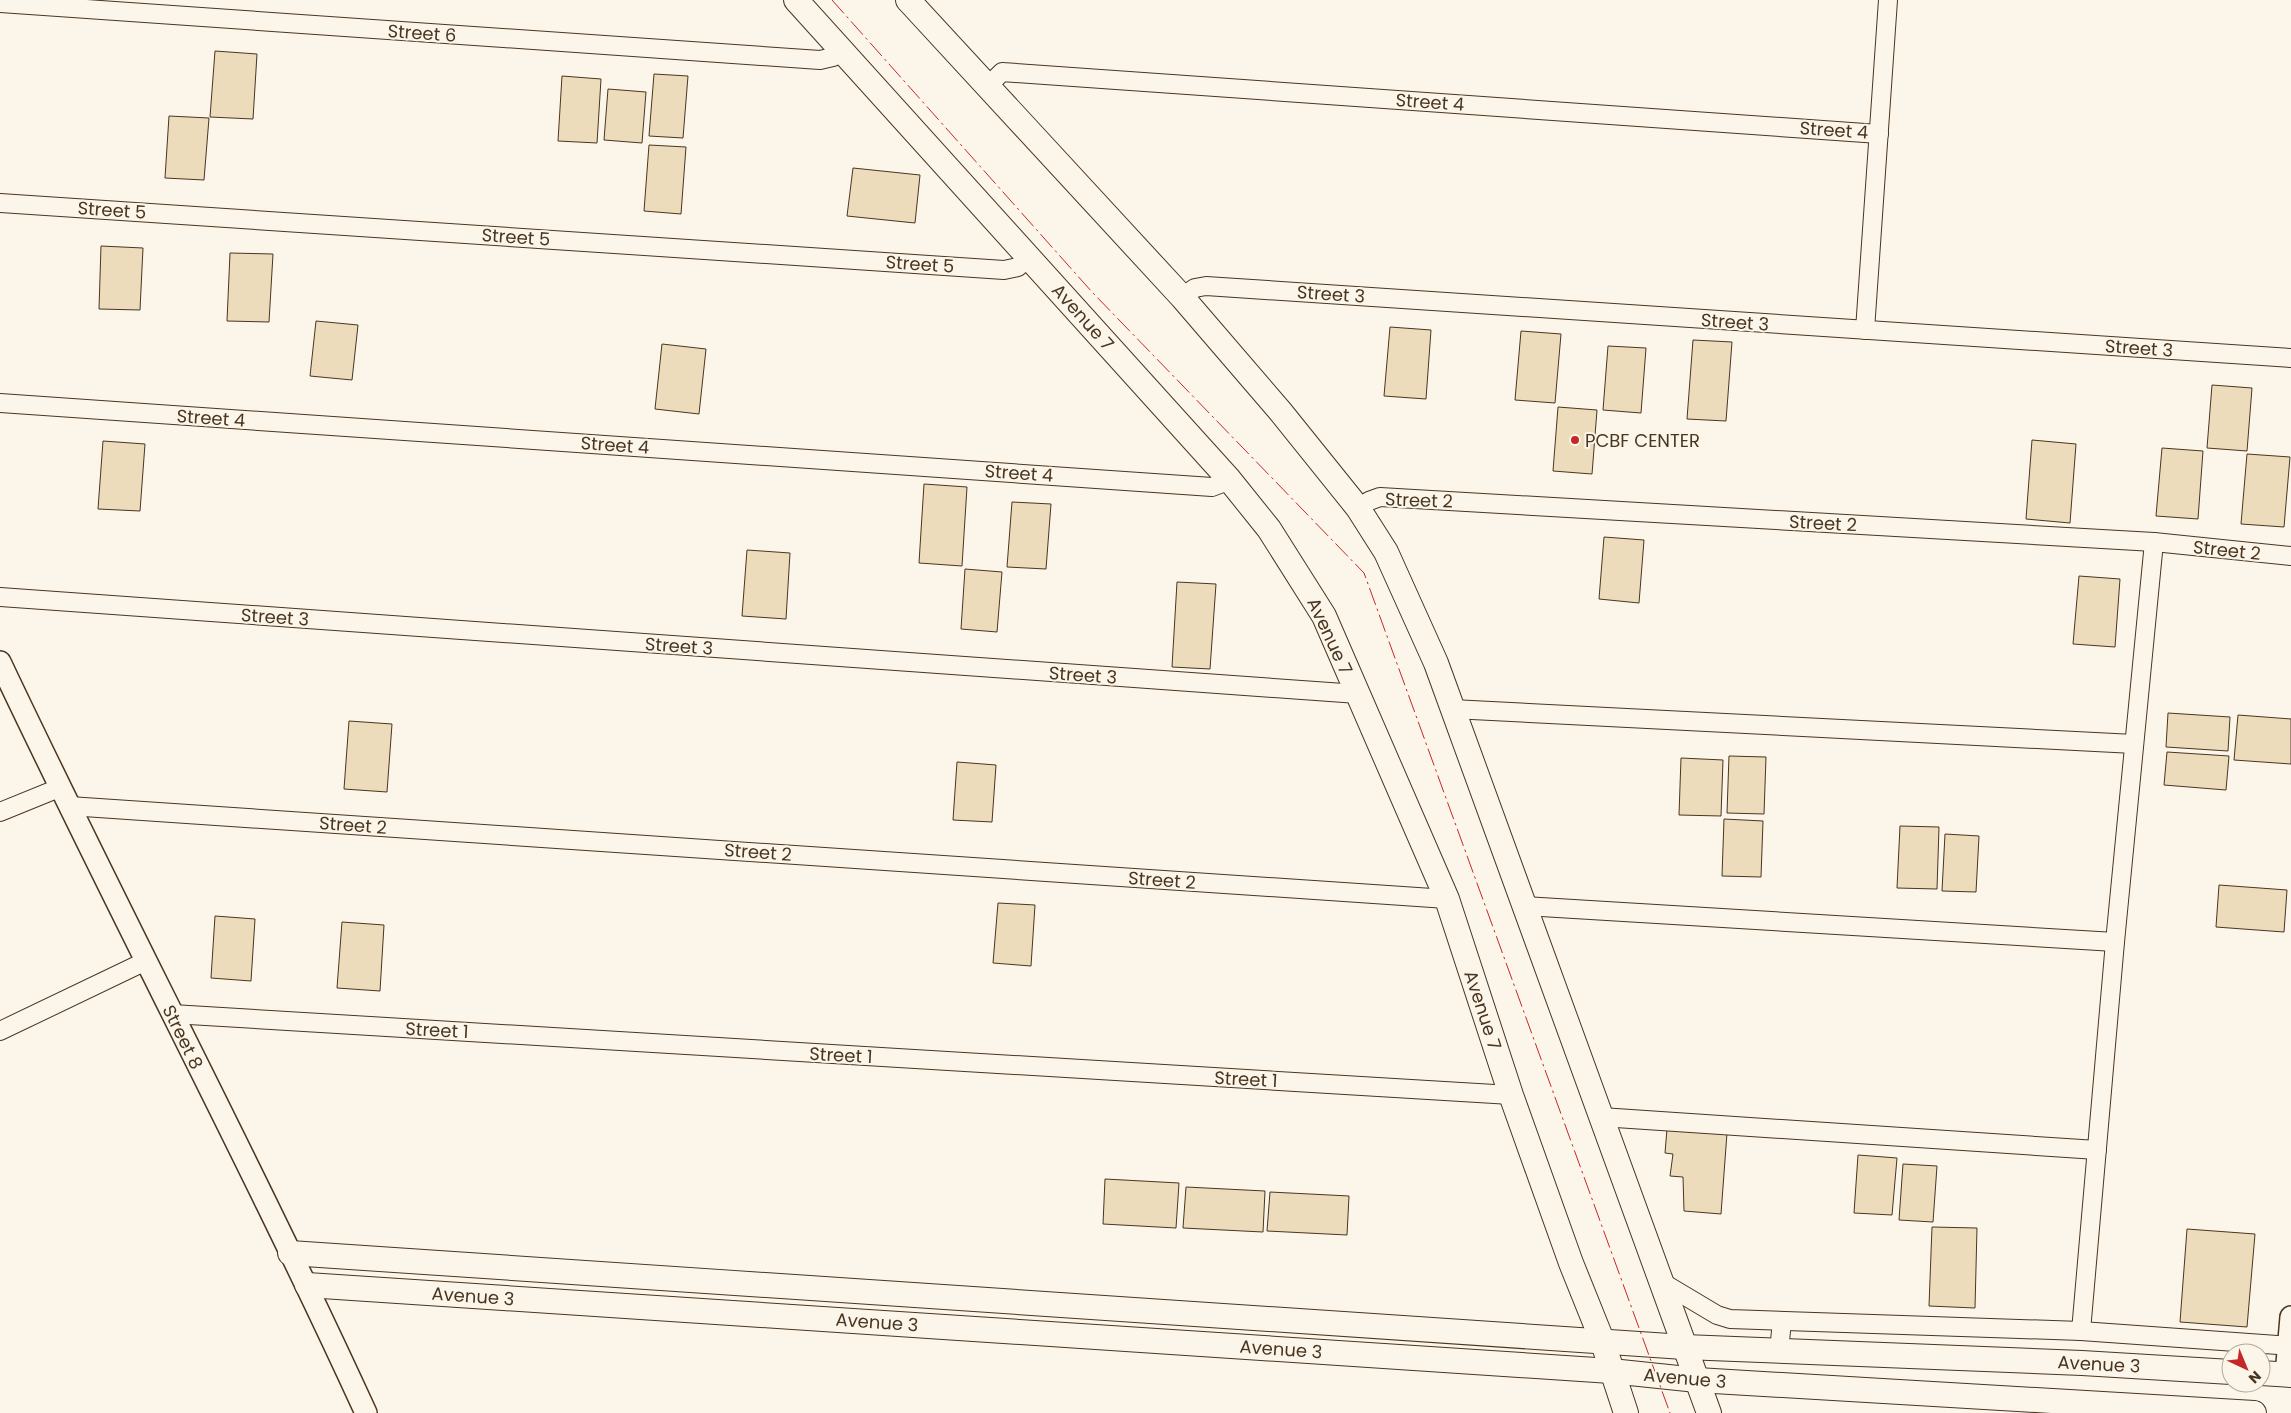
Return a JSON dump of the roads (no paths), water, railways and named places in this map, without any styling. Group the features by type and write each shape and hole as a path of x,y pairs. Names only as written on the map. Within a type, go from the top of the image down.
{"main road":[{"name":"Avenue 7","path":"796,0 1228,478 1269,529 1300,575 1324,616 1447,899 1511,1096 1571,1263 1602,1340 1626,1413"},
{"path":"908,0 1182,297 1280,411 1358,508 1391,561 1423,632 1452,709 1709,1413"},
{"name":"Avenue 3","path":"290,1252 1684,1347 2082,1363 2221,1371"},
{"name":"Avenue 3","path":"307,1285 1611,1371 1697,1380 2254,1413"},
{"path":"2271,1374 2288,1375"}],"street":[{"path":"1865,330 1888,0"},
{"name":"Street 6","path":"0,3 820,60 833,57 842,50"},
{"name":"Street 4","path":"987,87 1002,72 1879,134"},
{"name":"Street 5","path":"0,203 1004,270 1018,267 1028,256"},
{"name":"Street 3","path":"1182,297 1195,288 1206,286 2291,358"},
{"name":"Street 4","path":"0,403 1212,486 1220,484 1228,478"},
{"name":"Street 2","path":"1358,508 1380,497 2154,542 2291,556"},
{"path":"2081,1332 2115,942 2154,542"},
{"name":"Street 3","path":"0,597 1358,694"},
{"name":"Street 8","path":"0,662 64,797 307,1285 366,1413"},
{"path":"1452,709 2134,744"},
{"path":"0,812 64,797"},
{"name":"Street 2","path":"64,797 1447,899"},
{"path":"1524,906 2115,942"},
{"path":"0,1032 146,961"},
{"name":"Street 1","path":"172,1014 1511,1096"},
{"path":"1601,1117 2097,1150"},
{"path":"1660,1281 1717,1315 1730,1320 2081,1332 2289,1346"},
{"path":"2288,1375 2291,1317"},
{"path":"1779,1351 1782,1321"}],"place":[{"name":"PCBF CENTER","path":"1575,440"}]}
